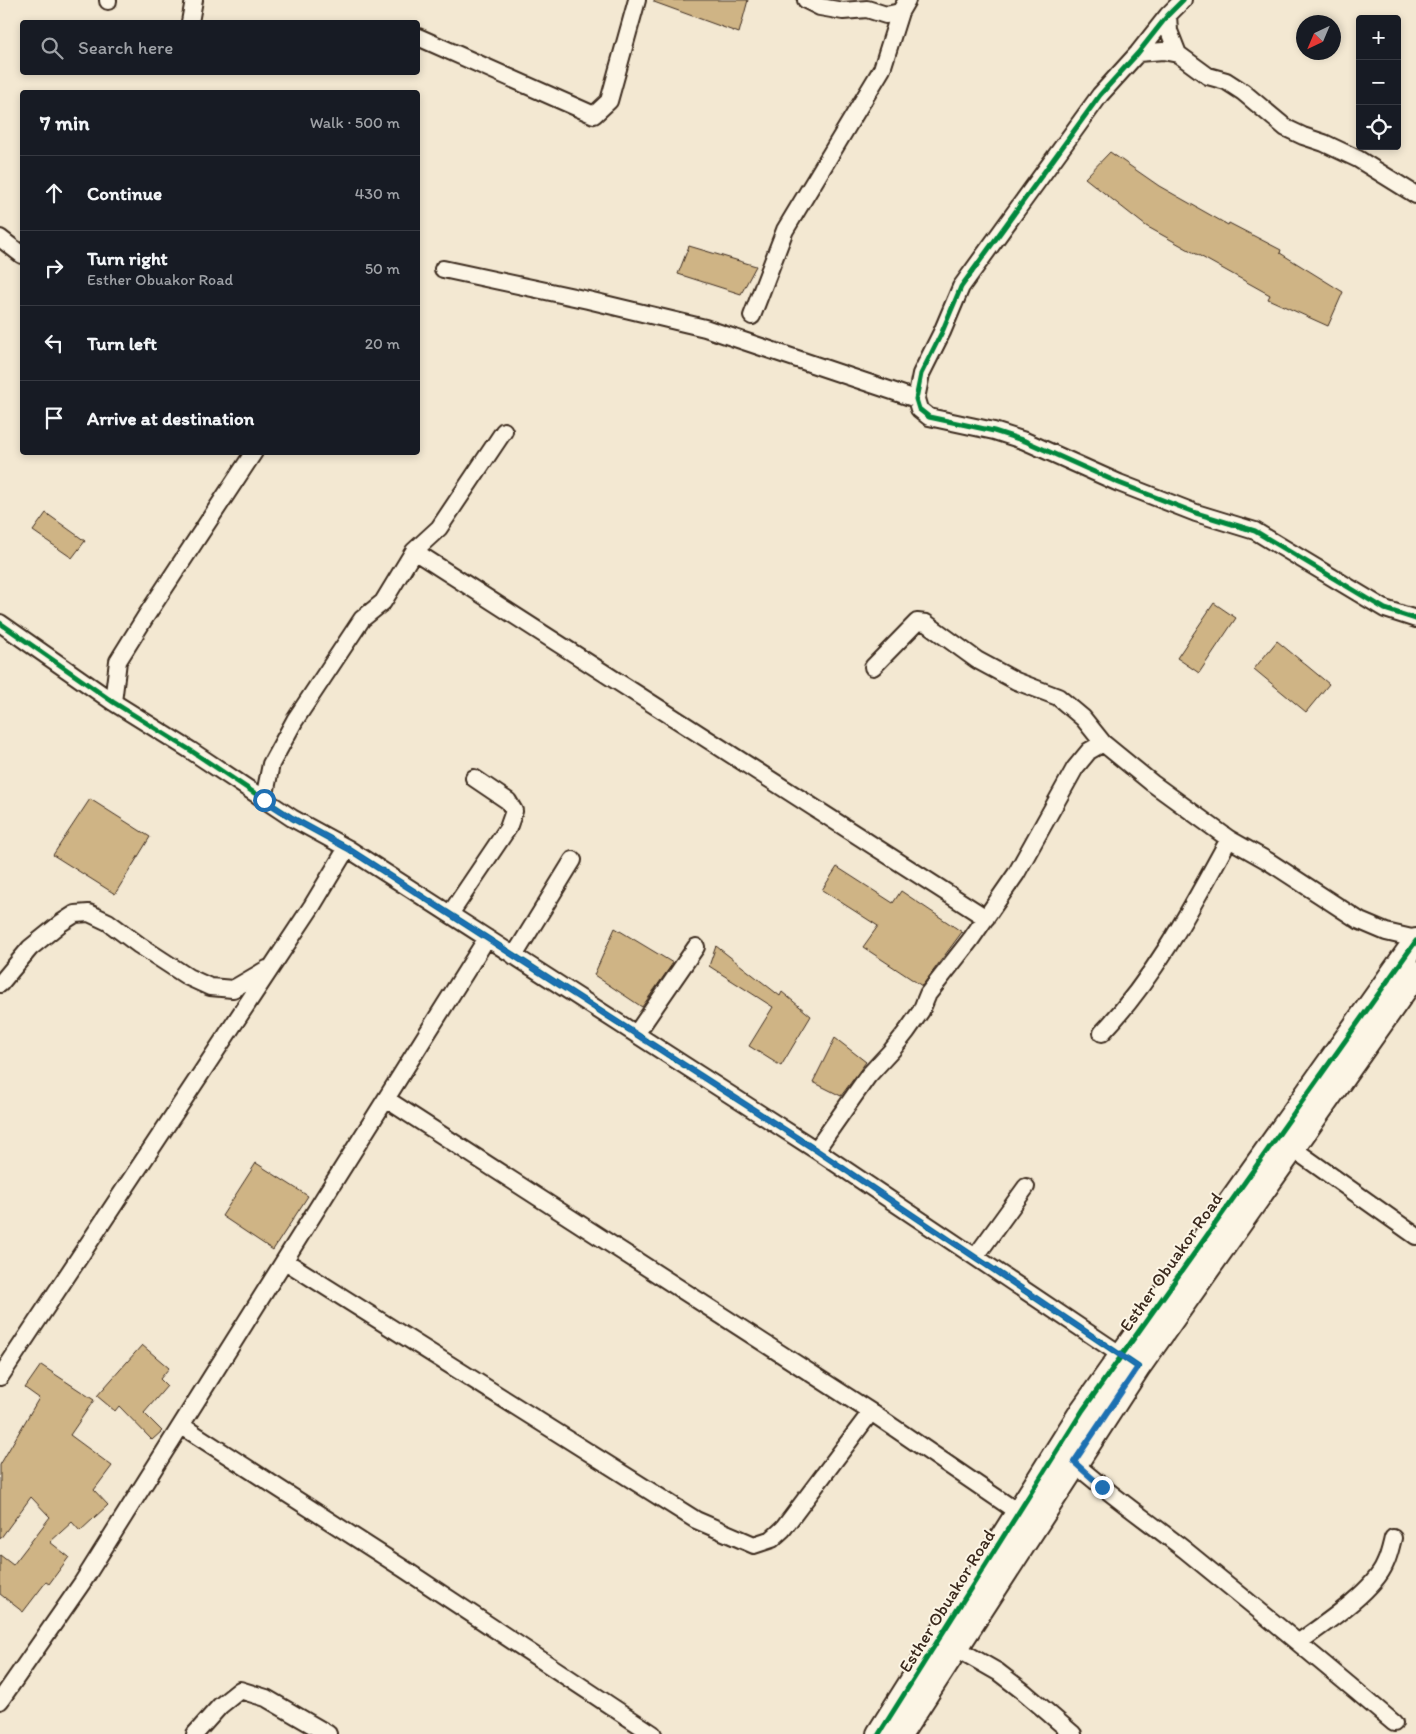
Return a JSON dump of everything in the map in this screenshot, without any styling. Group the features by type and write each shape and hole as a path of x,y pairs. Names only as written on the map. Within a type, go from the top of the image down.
{"street":[{"path":"190,20 194,0"},
{"path":"420,37 594,115 609,101 637,0"},
{"path":"806,0 820,6 843,11 867,10 886,15 904,6"},
{"path":"1183,0 1100,95 962,287 921,374 916,399 919,409 929,417 994,431 1025,441 1119,483 1196,513 1255,531 1385,609 1416,619"},
{"path":"752,316 785,230 882,69 904,6"},
{"path":"1168,15 1169,31 1178,54"},
{"path":"1138,53 1163,51 1178,54 1208,76 1226,82 1243,92 1286,128 1302,136 1324,143 1358,160 1416,195"},
{"path":"0,238 20,253"},
{"path":"443,269 588,300 705,328 916,399"},
{"path":"264,800 271,764 295,720 362,619 383,602 414,551 439,528 504,431"},
{"path":"113,702 118,661 252,455"},
{"path":"414,551 986,918"},
{"path":"873,667 917,622 926,623 977,660 1016,681 1058,697 1083,718 1103,743 1152,783 1229,839 1268,861 1360,922 1386,932 1416,940"},
{"path":"0,624 113,702 264,800 292,818 347,848 816,1150 1130,1361"},
{"path":"816,1150 868,1076 892,1050 921,1011 928,994 986,918 1016,874 1075,768 1089,751 1103,743"},
{"path":"450,914 508,828 514,811 508,801 474,778"},
{"path":"1102,1033 1138,992 1178,932 1229,839"},
{"path":"0,1377 312,906 347,848"},
{"path":"514,956 573,860"},
{"path":"0,984 30,948 61,923 75,914 89,913 108,922 139,945 188,976 210,987 233,989 272,966"},
{"path":"0,1701 82,1583 487,938"},
{"name":"Esther Obuakor Road","path":"900,1734 1074,1462 1130,1361 1416,940"},
{"path":"636,1034 696,947"},
{"name":"Esther Obuakor Road","path":"879,1734 1083,1410 1130,1361 1412,986"},
{"path":"386,1099 871,1412 1019,1513"},
{"path":"1292,1148 1416,1236"},
{"path":"976,1256 1026,1187"},
{"path":"285,1261 696,1520 754,1545 772,1539 783,1529 871,1412"},
{"path":"182,1426 404,1569 653,1734"},
{"path":"1074,1462 1102,1487 1147,1520 1299,1642 1394,1723"},
{"path":"1299,1642 1360,1595 1371,1583 1385,1565 1393,1538"},
{"path":"956,1648 998,1672 1074,1734"},
{"path":"195,1734 220,1706 240,1690 266,1698 328,1734"}],"building":[{"path":"654,0 748,0 739,33 654,2"},
{"path":"1110,152 1159,186 1228,225 1229,223 1281,250 1280,253 1343,292 1328,326 1268,299 1270,295 1146,226 1085,178"},
{"path":"689,246 756,266 741,294 678,274"},
{"path":"46,513 85,541 72,558 33,531"},
{"path":"1214,603 1236,618 1199,673 1177,658"},
{"path":"1277,641 1329,684 1306,712 1254,669"},
{"path":"90,799 150,837 115,894 53,855"},
{"path":"837,867 893,903 901,891 962,932 922,986 863,947 878,926 822,890"},
{"path":"615,928 673,963 642,1007 594,975"},
{"path":"716,946 780,996 782,992 811,1016 781,1066 749,1046 773,1007 709,966"},
{"path":"835,1038 866,1062 841,1096 813,1082"},
{"path":"256,1163 308,1196 273,1250 222,1216"},
{"path":"142,1345 169,1368 160,1379 167,1386 144,1413 162,1431 152,1440 119,1406 115,1411 97,1396"},
{"path":"41,1365 94,1400 70,1435 112,1466 94,1490 108,1505 80,1531 72,1522 50,1542 69,1557 49,1584 46,1582 23,1612 0,1594 0,1555 13,1565 50,1517 31,1497 0,1539 0,1465 39,1398 25,1388"}],"cycle path":[{"path":"1183,0 1100,95 961,287 942,332 921,374 916,399 919,409 929,417 994,431 1025,441 1119,483 1196,513 1255,531 1385,609 1416,619"},
{"path":"0,623 113,702 190,750 292,818 347,848 816,1150 1138,1367"},
{"path":"879,1734 1083,1410 1416,941"}],"route":[{"path":"264,800 292,818 347,848 816,1150 976,1256 1138,1367 1074,1462 1102,1487"}]}
